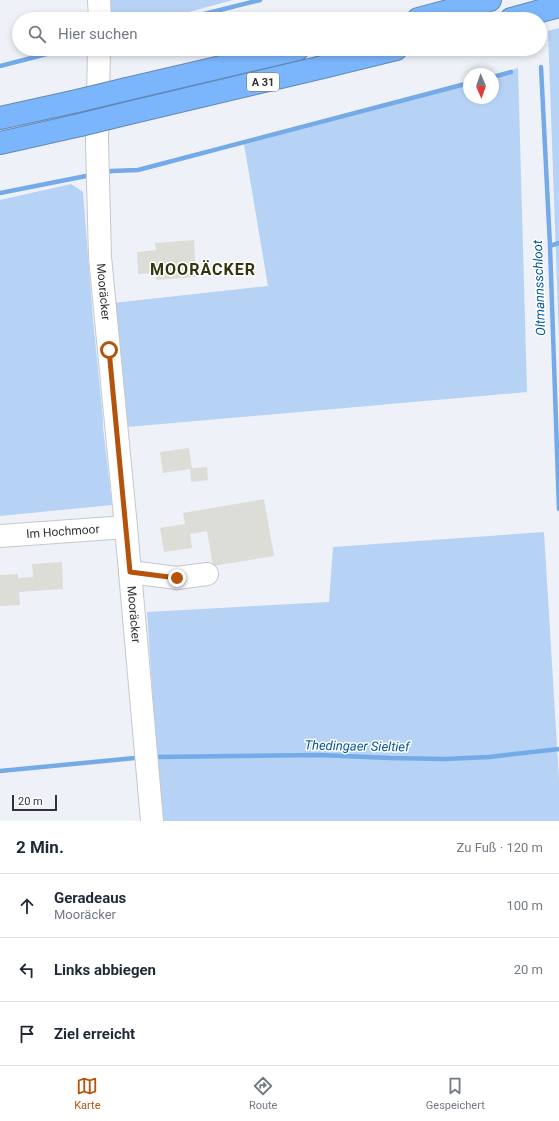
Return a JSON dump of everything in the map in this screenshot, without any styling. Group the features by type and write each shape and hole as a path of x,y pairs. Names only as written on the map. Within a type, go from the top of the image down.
{"highway":[{"path":"445,12 490,0"},
{"path":"537,12 559,6"},
{"name":"A 31","path":"0,118 268,56"},
{"name":"A 31","path":"0,143 368,56"}],"street":[{"path":"99,0 100,12"},
{"name":"Mooräcker","path":"99,56 97,142 100,257 152,821"},
{"name":"Im Hochmoor","path":"0,536 126,527"},
{"path":"130,572 177,578 207,574"}],"shaded area":[{"path":"108,0 233,0 189,12 109,12"},
{"path":"559,28 559,340 548,31"},
{"path":"518,68 527,392 127,427 113,303 268,286 244,144 463,84 463,104 499,104 499,73"},
{"path":"71,184 83,192 93,320 112,505 0,516 0,200"},
{"path":"544,532 559,779 559,821 161,821 147,612 329,602 333,547"}],"building":[{"path":"194,240 196,277 156,280 156,273 138,274 137,252 156,250 155,243"},
{"path":"189,448 192,468 207,467 208,480 191,482 190,469 163,473 160,452"},
{"path":"264,499 274,556 213,566 207,531 190,534 192,548 164,552 160,528 185,524 183,513"},
{"path":"62,562 63,589 19,592 20,605 0,606 0,575 18,574 18,578 33,577 32,564"}],"waterway":[{"path":"212,12 260,0"},
{"path":"0,66 39,56"},
{"name":"Oltmannsschloot","path":"541,67 550,246 559,509"},
{"path":"499,75 511,72"},
{"path":"105,173 111,171 138,170 463,85"},
{"path":"0,193 91,175"},
{"path":"550,246 559,243"},
{"name":"Thedingaer Sieltief","path":"155,757 319,755 444,759 489,757 559,749"},
{"name":"Thedingaer Sieltief","path":"0,771 135,758"}],"district":[{"name":"MOORÄCKER","path":"203,269"}],"route":[{"path":"109,350 130,572 177,578"}]}
